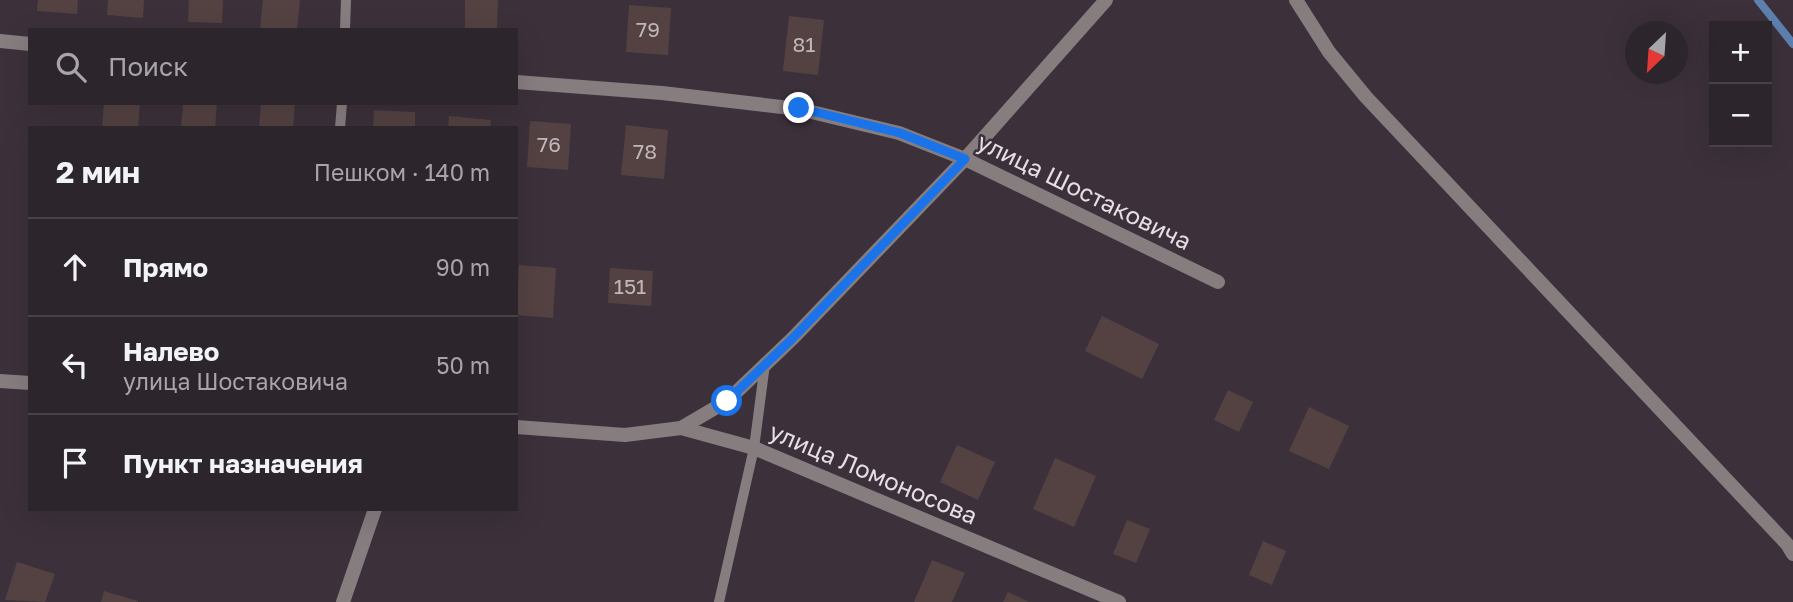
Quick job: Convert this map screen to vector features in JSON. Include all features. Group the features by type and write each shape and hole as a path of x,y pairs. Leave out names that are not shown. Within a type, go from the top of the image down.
{"street":[{"path":"681,428 727,401 765,365 965,159 1106,0"},
{"path":"1296,0 1329,52 1366,97 1787,544 1793,554"},
{"path":"0,41 28,44"},
{"name":"улица Шостаковича","path":"518,82 662,93 799,108 900,133 965,159 1218,282"},
{"path":"0,381 28,383"},
{"name":"улица Ломоносова","path":"518,428 625,435 681,428 754,448 1119,602"},
{"path":"343,602 374,511"}],"lane":[{"path":"345,28 346,0"},
{"path":"340,126 342,105"},
{"path":"719,602 754,448 765,365"}],"building":[{"path":"38,0 78,0 77,14 37,11"},
{"path":"108,0 144,0 143,18 107,15"},
{"path":"189,0 223,0 222,23 188,22"},
{"path":"263,0 300,0 297,28 260,28"},
{"path":"465,0 498,0 497,28 465,28"},
{"path":"629,5 671,8 668,55 626,52"},
{"path":"789,16 824,20 818,75 783,71"},
{"path":"104,105 140,105 138,126 102,126"},
{"path":"183,105 217,105 215,126 181,126"},
{"path":"261,105 295,105 293,126 259,126"},
{"path":"374,110 415,112 415,126 373,126"},
{"path":"449,116 491,120 490,126 448,126"},
{"path":"530,121 571,124 568,170 527,167"},
{"path":"626,125 668,130 664,179 621,175"},
{"path":"519,265 556,268 553,318 518,315"},
{"path":"610,268 653,271 651,306 608,303"},
{"path":"1102,316 1159,344 1142,379 1085,351"},
{"path":"1228,390 1253,402 1239,432 1214,420"},
{"path":"1309,407 1349,426 1329,469 1289,451"},
{"path":"957,445 995,462 978,500 940,482"},
{"path":"1055,458 1096,476 1074,527 1033,509"},
{"path":"1127,520 1150,529 1136,563 1113,554"},
{"path":"1263,541 1286,551 1272,585 1249,575"},
{"path":"932,560 965,573 952,602 914,602"},
{"path":"17,562 55,574 45,602 5,600"},
{"path":"104,591 138,601 138,602 101,602"},
{"path":"1008,592 1029,602 1003,602"}],"waterway":[{"path":"1758,0 1793,44"}],"route":[{"path":"727,401 877,253 965,159 900,133 799,108"}]}
